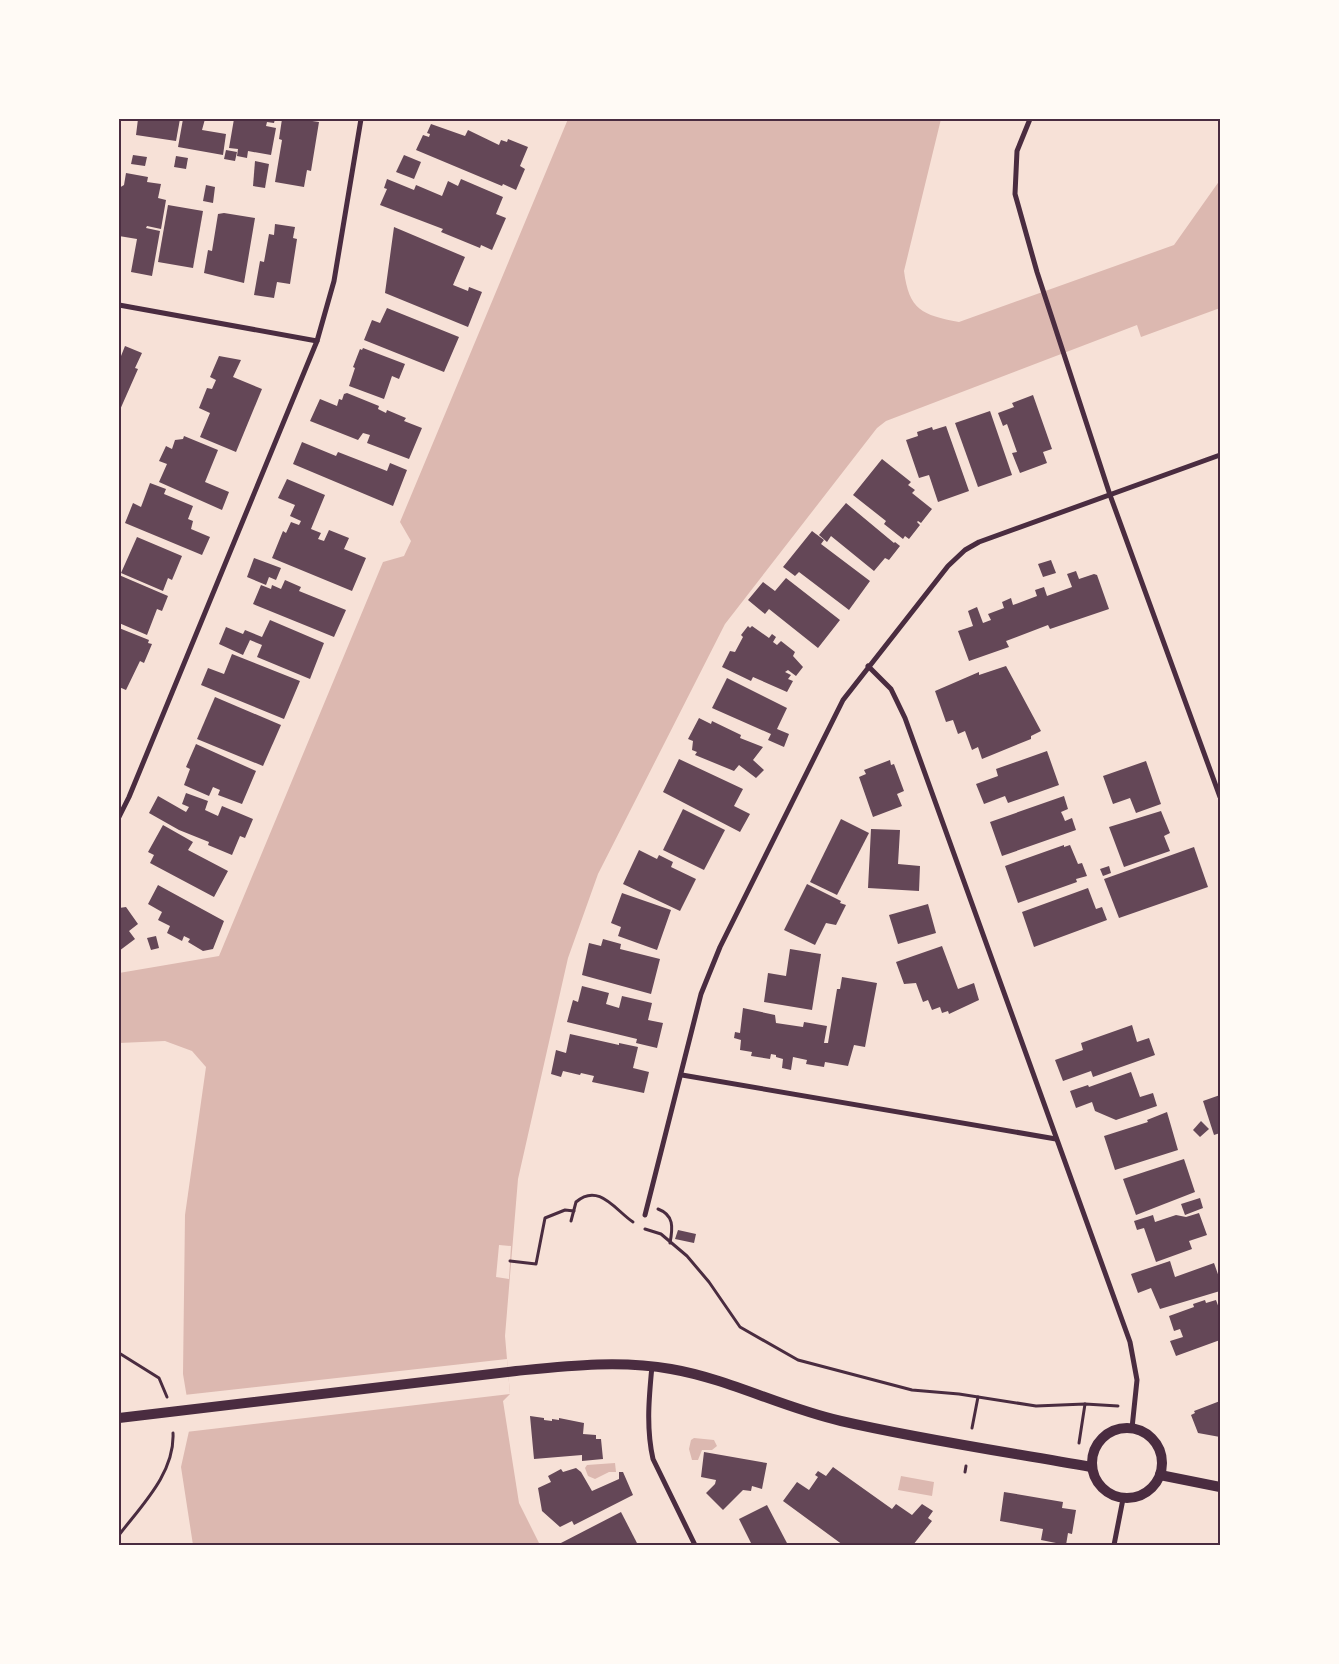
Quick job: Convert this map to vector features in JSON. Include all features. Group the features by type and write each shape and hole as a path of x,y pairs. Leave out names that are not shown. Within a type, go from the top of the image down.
{"main road":[{"path":"119,1418 516,1371 581,1365 652,1366 700,1376 839,1421 940,1442 1091,1467"},
{"path":"1121,1428 1132,1428 1144,1432 1154,1440 1162,1457 1160,1475 1155,1486 1142,1496 1123,1499 1106,1492 1097,1483 1091,1467 1094,1448 1102,1438 1121,1428"},
{"path":"1160,1475 1220,1486"}],"street":[{"path":"119,818 317,341 334,281 362,119"},
{"path":"1030,119 1017,151 1015,194 1037,272 1110,495 1220,797"},
{"path":"119,305 317,341"},
{"path":"645,1215 703,989 720,946 838,709 868,666 948,566 965,550 980,542 1220,454"},
{"path":"868,666 887,684 900,706 1135,1359 1137,1387 1132,1428"},
{"path":"682,1075 1056,1139"},
{"path":"652,1366 648,1403 650,1445 653,1459 695,1545"},
{"path":"1114,1545 1123,1499"}],"path":[{"path":"571,1221 576,1202 581,1197 589,1195 603,1197 621,1210 626,1218 634,1223"},
{"path":"648,1206 667,1213 671,1218 672,1232 670,1243"},
{"path":"510,1261 536,1264 545,1218 565,1210 574,1211"},
{"path":"642,1228 661,1234 687,1256 709,1282 740,1327 798,1360 912,1390 978,1397 1036,1406 1085,1404 1118,1406"},
{"path":"119,1353 159,1378 168,1397"},
{"path":"972,1428 978,1397"},
{"path":"1079,1442 1085,1404"},
{"path":"119,1535 155,1488 166,1470 173,1442 173,1433"},
{"path":"965,1472 966,1466"}],"shaded area":[{"path":"568,119 941,119 904,271 910,294 920,308 936,317 959,322 1174,245 1220,180 1220,308 1141,337 1137,325 886,421 877,428 725,624 598,874 568,958 518,1179 505,1336 510,1394 503,1401 519,1503 540,1545 193,1545 181,1467 191,1422 183,1374 185,1215 206,1067 192,1051 165,1041 119,1043 119,973 219,956 383,562 404,556 411,541 400,522"},
{"path":"694,1438 714,1440 717,1446 712,1450 702,1450 698,1460 692,1460 689,1449 691,1440"},
{"path":"615,1463 616,1472 609,1472 595,1479 588,1476 585,1468 587,1465"},
{"path":"901,1476 934,1482 932,1496 898,1490"}],"pier":[{"path":"499,1245 511,1246 509,1279 496,1277"},
{"path":"507,1359 510,1394 186,1432 188,1422 184,1395"}],"building":[{"path":"138,119 180,119 176,141 136,135"},
{"path":"183,119 205,119 202,130 226,134 223,155 178,147"},
{"path":"234,119 275,119 274,123 267,122 266,126 276,128 271,155 248,151 247,158 237,156 238,149 229,148"},
{"path":"282,119 319,122 311,171 307,170 304,187 275,182 282,140 279,139"},
{"path":"431,124 465,136 468,130 499,145 501,140 507,142 508,139 528,147 520,166 525,169 516,190 416,150 423,135 429,137 430,134 427,133"},
{"path":"226,150 237,152 235,161 224,159"},
{"path":"133,155 147,157 145,166 131,164"},
{"path":"404,155 421,162 414,179 396,172"},
{"path":"176,156 188,158 186,169 174,167"},
{"path":"255,161 269,164 265,188 253,186"},
{"path":"126,173 148,177 147,182 161,184 158,198 166,200 161,229 147,226 146,228 160,231 152,276 131,272 137,239 119,236 119,188 124,185"},
{"path":"387,179 414,190 416,185 442,196 448,181 458,186 461,179 503,197 496,214 506,218 492,250 481,245 480,248 441,232 443,229 380,205 387,189 384,188"},
{"path":"206,185 215,187 213,203 203,201"},
{"path":"168,205 203,211 193,268 158,262"},
{"path":"224,213 255,218 244,283 204,273 208,250 212,251 218,214"},
{"path":"275,224 295,227 293,238 297,239 290,284 277,282 274,298 254,295 260,261 264,262 269,234 274,235"},
{"path":"394,227 465,257 453,285 468,291 469,287 482,292 468,327 385,293"},
{"path":"387,308 459,337 444,372 364,340 372,320 380,323"},
{"path":"125,346 142,353 135,368 138,369 119,412 119,361"},
{"path":"363,348 405,364 399,379 392,376 384,399 349,386 355,368 353,367 360,349 362,350"},
{"path":"219,356 241,360 233,377 262,389 236,452 200,437 210,413 199,408 207,388 212,389 216,380 210,377"},
{"path":"347,393 379,406 378,409 386,413 387,410 406,418 404,421 422,428 409,459 367,443 370,435 363,433 358,440 310,421 320,399 337,406 339,399 342,400 344,394"},
{"path":"1033,395 1052,449 1043,452 1047,463 1020,473 1012,453 1017,452 1007,424 1003,426 998,413 1014,407 1012,403"},
{"path":"990,411 1012,475 978,487 955,423"},
{"path":"946,426 969,491 938,502 929,475 919,478 906,440 918,436 917,432 932,427 933,430"},
{"path":"184,436 218,450 205,482 229,492 222,510 159,482 167,464 159,461 166,446 172,449 175,440 183,439"},
{"path":"302,442 336,456 338,452 387,471 390,463 407,470 393,506 293,464"},
{"path":"882,459 911,482 908,485 915,490 912,493 932,509 921,523 917,522 920,525 909,539 905,536 903,539 884,524 886,521 853,495"},
{"path":"287,479 325,495 311,529 321,533 318,539 324,541 329,530 349,538 344,549 366,558 352,591 272,558 283,531 286,533 291,522 299,525 301,521 290,516 295,505 278,498"},
{"path":"150,483 166,489 164,494 193,506 188,519 193,521 191,529 210,537 202,555 125,523 133,503 141,507"},
{"path":"846,503 900,546 889,560 885,558 874,571 831,536 827,542 819,535"},
{"path":"812,531 824,540 821,544 870,581 849,610 799,572 795,576 783,567"},
{"path":"137,537 182,556 172,580 168,578 163,591 121,573"},
{"path":"254,558 281,568 276,580 269,577 266,585 247,577"},
{"path":"1051,560 1056,573 1043,577 1038,564"},
{"path":"1076,571 1079,579 1094,574 1097,575 1109,609 1050,629 1048,625 1006,641 1009,647 969,661 958,631 973,626 968,611 977,607 983,623 991,620 988,614 1004,608 1002,602 1011,598 1013,605 1037,596 1035,590 1044,587 1047,596 1072,587 1067,574"},
{"path":"119,575 168,596 162,611 157,609 147,635 119,623"},
{"path":"786,578 840,620 818,648 769,609 765,614 748,600 763,582 775,591"},
{"path":"285,580 301,587 299,591 346,610 334,637 253,604 261,585 271,589 272,585 281,589"},
{"path":"270,620 324,643 310,679 257,657 262,645 250,640 243,655 219,644 226,627 243,634 245,630 262,637"},
{"path":"748,626 750,628 752,626 769,638 772,634 776,637 773,642 777,645 781,641 795,652 793,656 803,667 796,676 788,670 785,672 791,675 788,679 793,681 787,692 753,677 751,681 722,667 730,651 735,652 743,637 741,635"},
{"path":"119,628 149,640 148,643 152,644 144,663 140,661 126,690 119,687"},
{"path":"232,654 300,681 284,719 201,685 208,668 224,674"},
{"path":"1006,666 1041,731 1031,736 1031,739 982,759 978,747 972,750 965,731 958,734 953,720 946,722 935,691 979,672 979,675"},
{"path":"727,678 787,708 777,729 789,734 784,747 768,740 771,734 712,708"},
{"path":"215,697 281,725 263,766 197,739"},
{"path":"699,718 711,724 712,721 741,735 740,738 763,747 753,760 764,770 756,778 739,765 734,771 695,755 697,752 692,750 693,741 688,739"},
{"path":"196,744 256,771 242,804 218,795 220,790 213,787 209,796 184,785 190,769 186,767"},
{"path":"1047,751 1059,785 1008,803 1005,796 984,804 976,784 998,776 996,769"},
{"path":"679,759 743,789 734,806 750,814 740,832 663,792"},
{"path":"890,760 891,765 894,764 904,791 897,794 902,806 873,817 859,777 866,774 864,770"},
{"path":"1146,761 1161,804 1136,813 1130,798 1113,804 1103,776"},
{"path":"186,793 208,801 205,810 218,816 222,806 253,819 245,838 240,836 232,855 208,845 209,842 179,830 149,813 158,796 186,812 189,807 182,804"},
{"path":"1064,796 1068,809 1061,812 1065,821 1072,818 1076,830 1002,856 990,822"},
{"path":"683,809 725,830 704,870 663,850"},
{"path":"1161,811 1170,833 1164,836 1170,851 1124,867 1109,827"},
{"path":"841,819 869,833 837,895 810,882"},
{"path":"163,825 193,842 188,850 228,871 214,897 150,863 154,855 148,852"},
{"path":"871,829 900,830 898,864 920,866 919,891 868,888"},
{"path":"1064,845 1064,847 1070,845 1078,864 1082,863 1087,876 1076,879 1077,882 1018,903 1005,866"},
{"path":"1194,847 1208,887 1119,918 1104,879"},
{"path":"639,850 657,859 659,855 673,862 671,867 696,879 680,911 623,884"},
{"path":"1109,866 1111,873 1103,876 1100,869"},
{"path":"807,884 846,905 836,925 826,923 815,945 784,930"},
{"path":"158,885 224,921 213,949 203,951 188,942 190,939 184,936 182,941 167,933 170,926 158,920 162,912 148,904"},
{"path":"1088,888 1096,909 1102,907 1107,920 1034,947 1022,912"},
{"path":"622,893 671,910 657,950 618,936 621,927 611,923"},
{"path":"928,904 936,933 898,944 889,915"},
{"path":"126,907 138,924 129,931 135,939 119,951 119,908"},
{"path":"156,936 159,948 151,950 147,938"},
{"path":"603,939 621,944 620,949 660,959 651,994 582,975 589,943 601,946"},
{"path":"942,946 958,989 974,983 979,1000 949,1014 948,1011 942,1013 940,1007 932,1010 928,1000 923,1002 916,983 904,984 896,962"},
{"path":"790,949 821,954 812,1010 764,1002 768,973 786,976"},
{"path":"842,977 877,983 865,1047 854,1045 848,1066 825,1062 824,1067 806,1064 807,1060 793,1057 791,1070 782,1068 783,1059 776,1057 776,1055 771,1054 770,1059 751,1056 752,1052 740,1050 741,1040 734,1038 735,1032 740,1033 743,1008 775,1015 776,1023 803,1027 804,1022 827,1026 824,1043 828,1043 837,989 840,989"},
{"path":"582,986 609,993 606,1004 619,1008 622,996 652,1003 648,1020 663,1023 657,1048 636,1043 637,1039 567,1022 573,1000 578,1002"},
{"path":"1132,1025 1137,1042 1149,1038 1155,1055 1093,1077 1091,1071 1063,1081 1055,1060 1083,1050 1081,1043"},
{"path":"570,1034 619,1045 619,1043 638,1047 633,1068 649,1072 644,1093 592,1082 594,1076 581,1073 580,1075 563,1071 561,1077 551,1074 556,1050 566,1053"},
{"path":"1131,1072 1140,1097 1153,1093 1157,1106 1116,1120 1095,1111 1092,1102 1076,1108 1070,1091 1088,1085 1089,1087"},
{"path":"1220,1095 1220,1133 1214,1135 1203,1101"},
{"path":"1167,1112 1178,1150 1115,1170 1104,1136 1148,1122 1147,1120"},
{"path":"1201,1121 1209,1129 1200,1137 1193,1130"},
{"path":"1184,1159 1195,1192 1136,1215 1123,1179"},
{"path":"1200,1198 1203,1208 1185,1215 1181,1204"},
{"path":"1199,1213 1207,1235 1189,1241 1192,1249 1156,1262 1144,1228 1137,1230 1134,1221 1153,1215 1155,1222 1176,1215 1186,1217"},
{"path":"678,1230 696,1234 694,1243 675,1239"},
{"path":"1170,1261 1175,1277 1214,1263 1220,1280 1220,1291 1160,1309 1151,1288 1138,1293 1131,1274"},
{"path":"1205,1300 1206,1303 1216,1300 1220,1311 1220,1340 1176,1356 1170,1341 1183,1337 1180,1329 1174,1331 1169,1316 1194,1307 1193,1304"},
{"path":"1220,1401 1220,1437 1198,1433 1191,1415 1195,1413 1194,1411"},
{"path":"530,1416 544,1418 544,1420 552,1421 552,1419 559,1420 559,1418 584,1423 583,1434 596,1435 596,1439 601,1439 603,1459 582,1461 582,1455 534,1459"},
{"path":"704,1452 767,1463 762,1489 752,1486 751,1491 743,1490 723,1510 706,1493 715,1484 716,1480 701,1477"},
{"path":"833,1467 892,1509 896,1504 912,1515 922,1504 933,1511 928,1518 932,1521 913,1545 843,1545 783,1501 797,1482 809,1490 818,1477 815,1475 818,1471 826,1476"},
{"path":"576,1468 581,1472 592,1491 619,1479 619,1472 623,1472 633,1495 574,1525 572,1521 560,1527 542,1511 538,1488 551,1482 548,1476 561,1469 563,1472"},
{"path":"1004,1492 1063,1502 1062,1508 1076,1510 1072,1534 1068,1533 1066,1545 1041,1540 1043,1529 1000,1521"},
{"path":"767,1505 788,1545 752,1545 739,1519"},
{"path":"621,1512 638,1545 559,1545 559,1544"}]}
